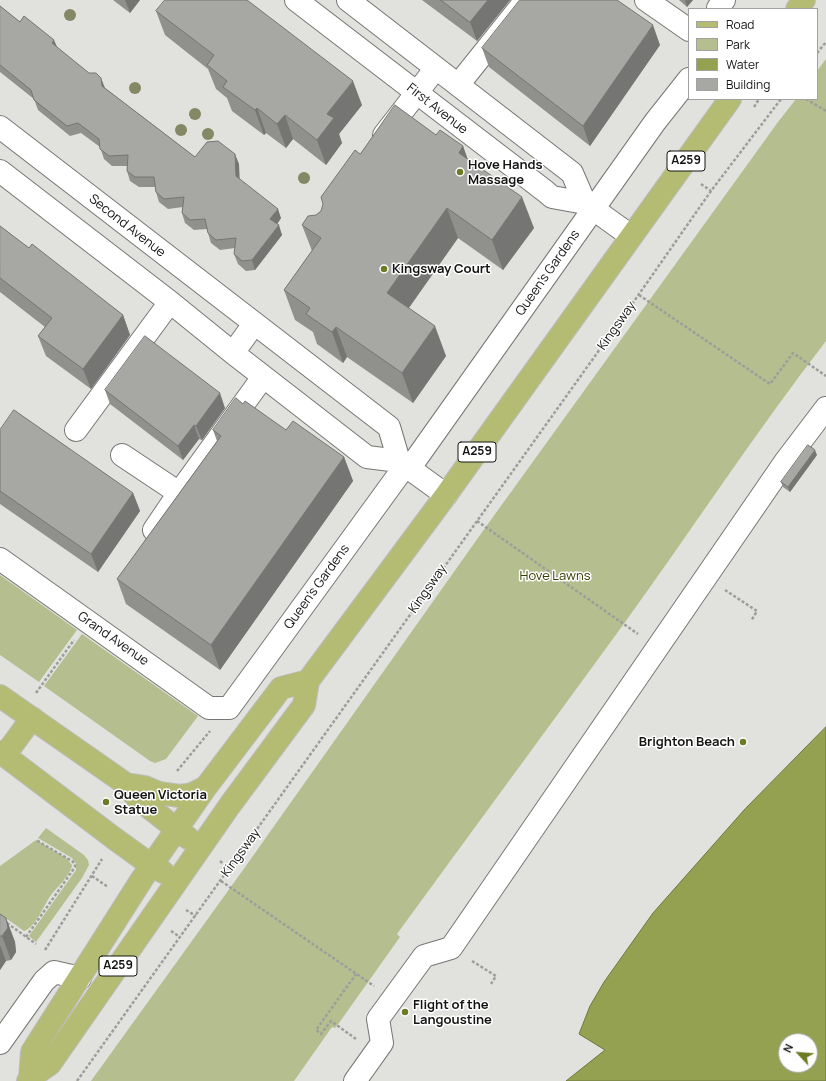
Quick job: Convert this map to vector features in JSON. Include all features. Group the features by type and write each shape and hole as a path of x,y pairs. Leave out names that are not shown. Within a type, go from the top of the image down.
{"main road":[{"path":"798,8 804,0"},
{"name":"A259","path":"29,1079 50,1064 230,805 304,705 308,681 446,495 729,100"},
{"name":"A259","path":"29,1079 32,1052 151,865 206,787 281,688 308,681"},
{"path":"0,696 126,784 137,798 177,828 200,848"},
{"path":"32,718 3,753 115,839 151,865 178,880"},
{"path":"126,784 145,787 160,793 180,796 192,794 206,787"}],"street":[{"name":"First Avenue","path":"296,0 552,197 589,206 631,236"},
{"name":"First Avenue","path":"348,0 572,173 589,206"},
{"path":"458,85 526,0"},
{"path":"646,0 688,29"},
{"path":"718,8 724,0"},
{"path":"374,148 436,68"},
{"name":"Queen's Gardens","path":"229,708 589,206 688,80"},
{"name":"Second Avenue","path":"0,127 389,427 404,465"},
{"path":"0,171 170,302 263,377 367,456 404,465 446,495"},
{"path":"76,430 170,302"},
{"path":"233,353 254,324"},
{"path":"154,531 179,493 263,377"},
{"path":"355,1081 382,1043 378,1019 424,956 451,948 785,462 826,408"},
{"path":"122,455 179,493"},
{"name":"Grand Avenue","path":"0,559 209,708 229,708"},
{"path":"0,1043 44,982 54,972 80,978"}],"path":[{"path":"818,52 826,42"},
{"name":"Kingsway","path":"77,1081 639,295 711,191 780,100"},
{"path":"808,100 826,111"},
{"path":"701,184 711,191"},
{"path":"639,295 770,384 793,353 826,376"},
{"path":"477,521 623,624"},
{"path":"706,577 757,611 751,621"},
{"path":"34,695 76,638"},
{"path":"160,793 229,708"},
{"path":"26,937 75,867 72,860 36,840"},
{"path":"44,982 38,961 102,858"},
{"path":"221,881 368,982"},
{"path":"185,909 196,916"},
{"path":"6,923 36,944"},
{"path":"356,974 316,1030 321,1034 331,1021 374,1054"},
{"path":"491,984 496,976 493,974"}],"green space":[{"name":"Hove Lawns","path":"826,59 826,341 774,411 623,625 397,934 400,937 339,1023 335,1028 332,1027 294,1081 91,1081 243,870 480,535 778,122 795,100 818,100 818,70"},
{"path":"0,575 77,630 39,682 0,655"},
{"path":"82,634 198,716 166,759 155,763 150,761 44,686"},
{"path":"46,828 84,855 88,860 89,865 82,878 36,942 29,936 76,870 76,864 72,858 38,838"},
{"path":"36,840 66,858 72,865 69,873 49,898 35,922 24,931 0,914 0,866"}],"water":[{"path":"826,727 826,1081 566,1081 605,1050 579,1034 590,1006 604,982 653,913 745,809"}],"building":[{"path":"165,0 247,0 353,81 327,114 334,118 317,140 285,115 277,124 257,108 255,110 223,87 227,81 207,65 214,55 156,11"},
{"path":"441,0 488,0 470,22"},
{"path":"520,0 617,0 653,25 583,126 482,48"},
{"path":"0,6 20,22 24,16 54,40 52,43 89,73 96,73 101,78 102,86 195,157 207,142 218,141 235,154 236,176 278,209 270,219 279,225 252,260 242,261 234,254 236,238 216,240 208,233 205,219 190,220 182,213 184,197 164,199 156,192 154,177 135,177 127,171 128,155 109,156 100,149 99,139 78,123 67,126 34,100 31,90 0,65"},
{"name":"Kingsway Court","path":"395,105 436,135 440,130 463,146 459,153 522,197 492,240 447,208 387,293 435,326 402,373 336,327 332,332 306,314 310,308 284,290 321,238 302,225 308,216 316,215 321,211 323,204 321,197 355,150 360,154"},
{"path":"0,226 29,248 32,244 123,315 83,369 38,336 52,318 0,278"},
{"path":"145,336 220,393 196,426 194,425 178,446 105,390"},
{"path":"236,398 243,404 245,401 286,430 293,421 344,457 211,645 117,579 221,436 213,430"},
{"path":"14,410 133,493 91,554 0,491 0,430"},
{"path":"808,445 815,450 788,487 781,482"},
{"path":"0,914 6,918 8,928 2,936 0,936"}],"place":[{"name":"Hove Hands Massage","path":"460,172"},
{"name":"Kingsway Court","path":"384,269"},
{"name":"Brighton Beach","path":"743,742"},
{"name":"Queen Victoria Statue","path":"106,802"},
{"name":"Flight of the Langoustine","path":"405,1012"}]}
